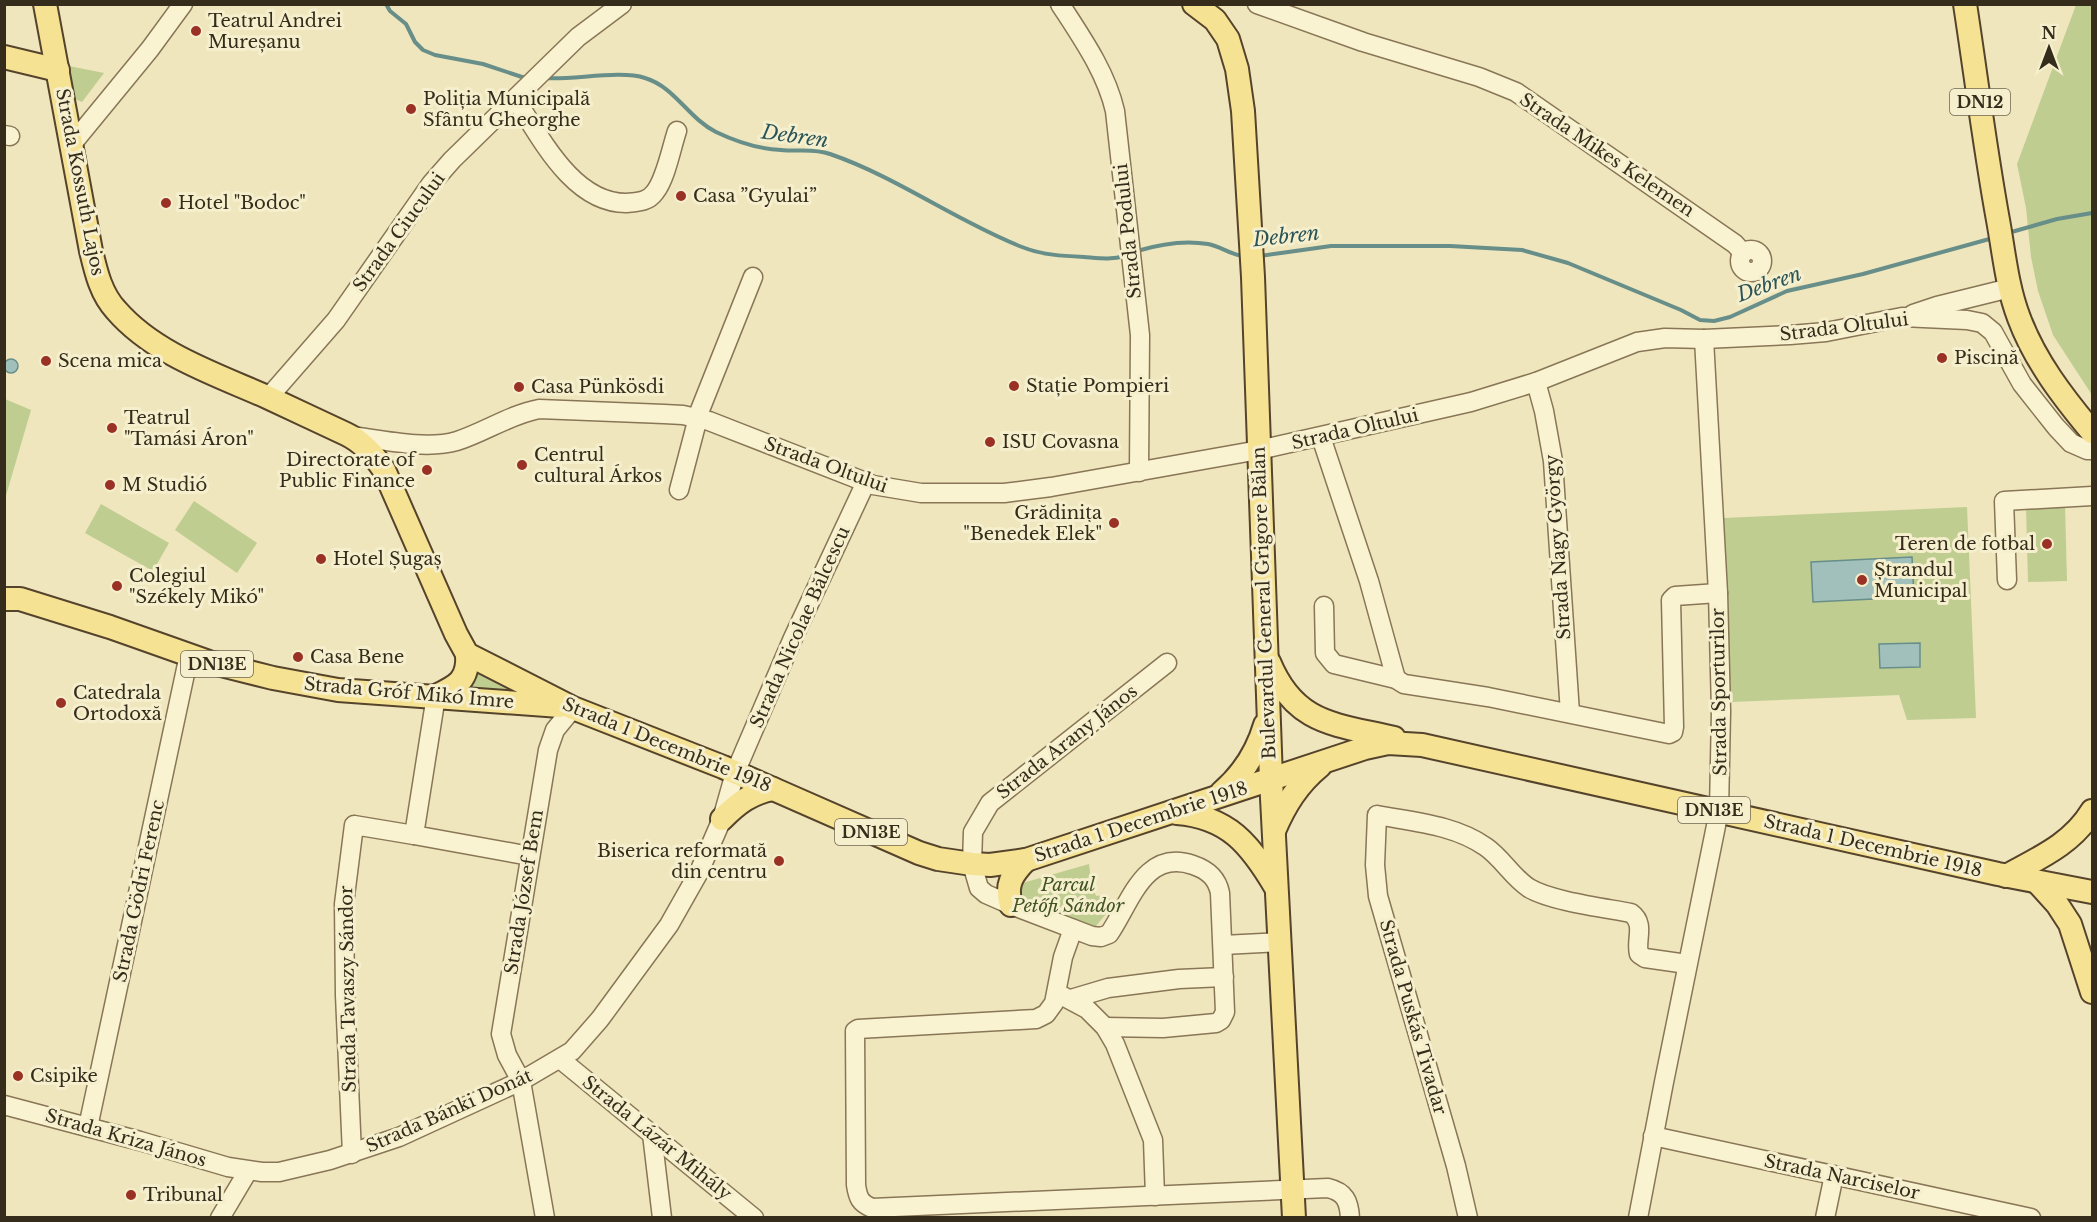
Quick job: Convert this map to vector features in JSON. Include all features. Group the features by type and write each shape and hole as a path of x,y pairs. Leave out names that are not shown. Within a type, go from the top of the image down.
{"main road":[{"name":"Strada Kossuth Lajos","path":"45,4 91,252 105,294 116,311 139,331 181,359 268,398"},
{"name":"DN12","path":"1965,4 1994,201 2008,279 2019,317 2029,342 2045,369 2067,402 2092,432"},
{"name":"Bulevardul General Grigore Bălan","path":"1206,7 1228,39 1237,69 1243,111 1253,277 1273,833 1294,1218"},
{"path":"4,57 58,70"},
{"path":"268,398 351,436 370,451 384,470 456,634 467,654 468,665 462,680 456,686 436,696"},
{"name":"Strada Gróf Mikó Imre","path":"4,599 20,599 237,670 308,685 339,690 573,708"},
{"path":"1265,652 1282,687 1293,702 1310,715 1341,726 1422,745"},
{"name":"Strada 1 Decembrie 1918","path":"467,654 573,708 735,773 919,853 946,861 998,864 1026,860 1329,760 1388,743 1422,745 2006,876 2092,892"},
{"path":"1210,800 1245,769 1255,752 1268,715"},
{"path":"1273,833 1282,812 1297,788 1329,760"},
{"path":"722,819 746,797 773,789"},
{"path":"2006,876 2059,846 2082,826 2092,811"},
{"path":"1172,813 1202,817 1231,830 1250,849 1277,890"},
{"path":"1011,905 1008,895 1010,879 1026,860"},
{"path":"2037,882 2070,924 2092,992"}],"street":[{"path":"72,144 150,50 183,4"},
{"name":"Strada Ciucului","path":"268,398 336,320 431,184 452,160 587,30 621,4"},
{"name":"Strada Podului","path":"1060,4 1093,57 1113,102 1140,354 1139,472"},
{"name":"Strada Mikes Kelemen","path":"1257,4 1363,42 1479,77 1516,93 1735,243 1743,253"},
{"path":"516,100 561,169 581,186 620,203 649,199 657,191 677,131"},
{"path":"66,117 102,109"},
{"path":"679,490 697,418 753,277"},
{"path":"1902,317 2008,279"},
{"name":"Strada Oltului","path":"351,436 421,444 446,443 519,414 539,410 664,414 697,418 886,488 921,493 994,494 1051,487 1259,450 1491,397 1536,382 1637,342 1665,338 1704,339 1826,332 1902,317 1967,320 1982,323 1993,332 2022,384 2056,427 2071,442 2092,450"},
{"name":"Strada Sporturilor","path":"1638,1218 1719,811 1721,711 1718,593 1704,339"},
{"name":"Strada Nagy György","path":"1536,382 1553,461 1570,713"},
{"path":"1321,437 1369,581 1395,675 1404,684 1488,697 1669,734 1673,732 1671,600 1675,596 1718,593"},
{"name":"Strada Nicolae Bălcescu","path":"722,819 735,773 793,638 866,482"},
{"path":"2007,580 2004,501 2092,496"},
{"path":"1324,606 1325,653 1334,664 1395,675"},
{"name":"Strada Gödri Ferenc","path":"88,1127 189,655"},
{"name":"Strada Arany János","path":"972,864 973,832 990,803 1167,663"},
{"path":"436,696 414,835 530,856"},
{"name":"Strada József Bem","path":"545,1218 521,1081 507,1055 501,1034 551,739 555,730 573,708"},
{"name":"Strada Puskás Tivadar","path":"1468,1218 1456,1166 1378,896 1375,865 1377,815 1448,829 1468,836 1493,853 1528,888 1543,894 1631,913 1637,918 1640,926 1637,947 1640,954 1646,958 1687,964"},
{"path":"560,1059 582,1042 669,925 699,872 722,819"},
{"name":"Strada Tavaszy Sándor","path":"352,1154 345,995 344,904 354,825 414,835"},
{"path":"972,864 979,888 986,894 1073,929 1101,937 1109,934 1139,882 1162,866 1182,862 1209,872 1218,883 1225,1012 1221,1020 1216,1023 1163,1028 1104,1027"},
{"path":"1064,996 1063,957 1073,929"},
{"path":"1223,945 1280,942"},
{"path":"1224,976 1179,979 1064,996 1050,1010 1036,1019 858,1029 855,1035 855,1148 858,1197 862,1204 872,1209 1328,1188 1344,1195 1350,1206 1350,1218"},
{"path":"1064,996 1087,1009 1104,1027 1114,1044 1153,1140 1155,1196"},
{"name":"Strada Bánki Donát","path":"248,1171 279,1172 352,1154 399,1137 521,1081 560,1059"},
{"name":"Strada Lázár Mihály","path":"560,1059 754,1218"},
{"name":"Strada Kriza János","path":"4,1105 248,1171"},
{"path":"652,1134 662,1218"},
{"name":"Strada Narciselor","path":"1653,1136 2031,1218"},
{"path":"220,1218 248,1171"},
{"path":"1825,1218 1834,1175"}],"green space":[{"path":"2076,5 2092,5 2092,395 2053,335 2038,291 2017,164"},
{"path":"69,66 104,73 82,102 75,99"},
{"path":"5,399 31,410 5,499"},
{"path":"194,501 257,543 237,573 175,530"},
{"path":"101,504 169,543 153,571 85,533"},
{"name":"Teren de fotbal","path":"2065,505 2067,581 2028,582 2026,506"},
{"path":"1967,507 1976,718 1907,720 1899,695 1731,702 1724,518"},
{"path":"473,669 547,699 461,689"},
{"name":"Parcul Petőfi Sándor","path":"1089,864 1096,896 1105,895 1115,903 1091,932 1015,897 1019,884"}],"water":[{"path":"8,359 14,359 18,366 14,373 8,373 4,369 4,363"},
{"name":"Ștrandul Municipal","path":"1912,557 1914,597 1813,602 1811,562"},
{"path":"1920,643 1920,667 1880,668 1879,644"}],"waterway":[{"name":"Debren","path":"386,4 390,11 406,24 415,42 423,50 435,55 483,64 522,77 529,77"},
{"name":"Debren","path":"546,78 610,75 645,78 665,88 697,119 724,136 764,148 818,151 830,154 879,175 974,225 1022,247 1060,256 1104,258 1125,256"},
{"name":"Debren","path":"2008,233 2057,219 2092,213"},
{"name":"Debren","path":"1260,256 1331,246 1450,246 1522,250 1568,263 1700,320 1714,321 1730,317 1787,291 1863,274 1993,238"},
{"name":"Debren","path":"1137,251 1190,242 1212,245 1243,256"}],"place":[{"name":"Teatrul Andrei Mureșanu","path":"196,31"},
{"name":"Poliția Municipală Sfântu Gheorghe","path":"411,109"},
{"name":"Casa ”Gyulai”","path":"681,196"},
{"name":"Hotel \"Bodoc\"","path":"166,203"},
{"name":"Piscină","path":"1942,358"},
{"name":"Scena mica","path":"46,361"},
{"name":"Stație Pompieri","path":"1014,386"},
{"name":"Casa Pünkösdi","path":"519,387"},
{"name":"Teatrul \"Tamási Áron\"","path":"112,428"},
{"name":"ISU Covasna","path":"990,442"},
{"name":"Centrul cultural Árkos","path":"522,465"},
{"name":"Directorate of Public Finance","path":"427,470"},
{"name":"M Studió","path":"110,485"},
{"name":"Grădinița \"Benedek Elek\"","path":"1114,523"},
{"name":"Teren de fotbal","path":"2047,544"},
{"name":"Hotel Șugaș","path":"321,559"},
{"name":"Ștrandul Municipal","path":"1862,580"},
{"name":"Colegiul \"Székely Mikó\"","path":"117,586"},
{"name":"Casa Bene","path":"298,657"},
{"name":"Catedrala Ortodoxă","path":"61,703"},
{"name":"Biserica reformată din centru","path":"779,861"},
{"name":"Csipike","path":"18,1076"},
{"name":"Tribunal","path":"131,1195"}]}
